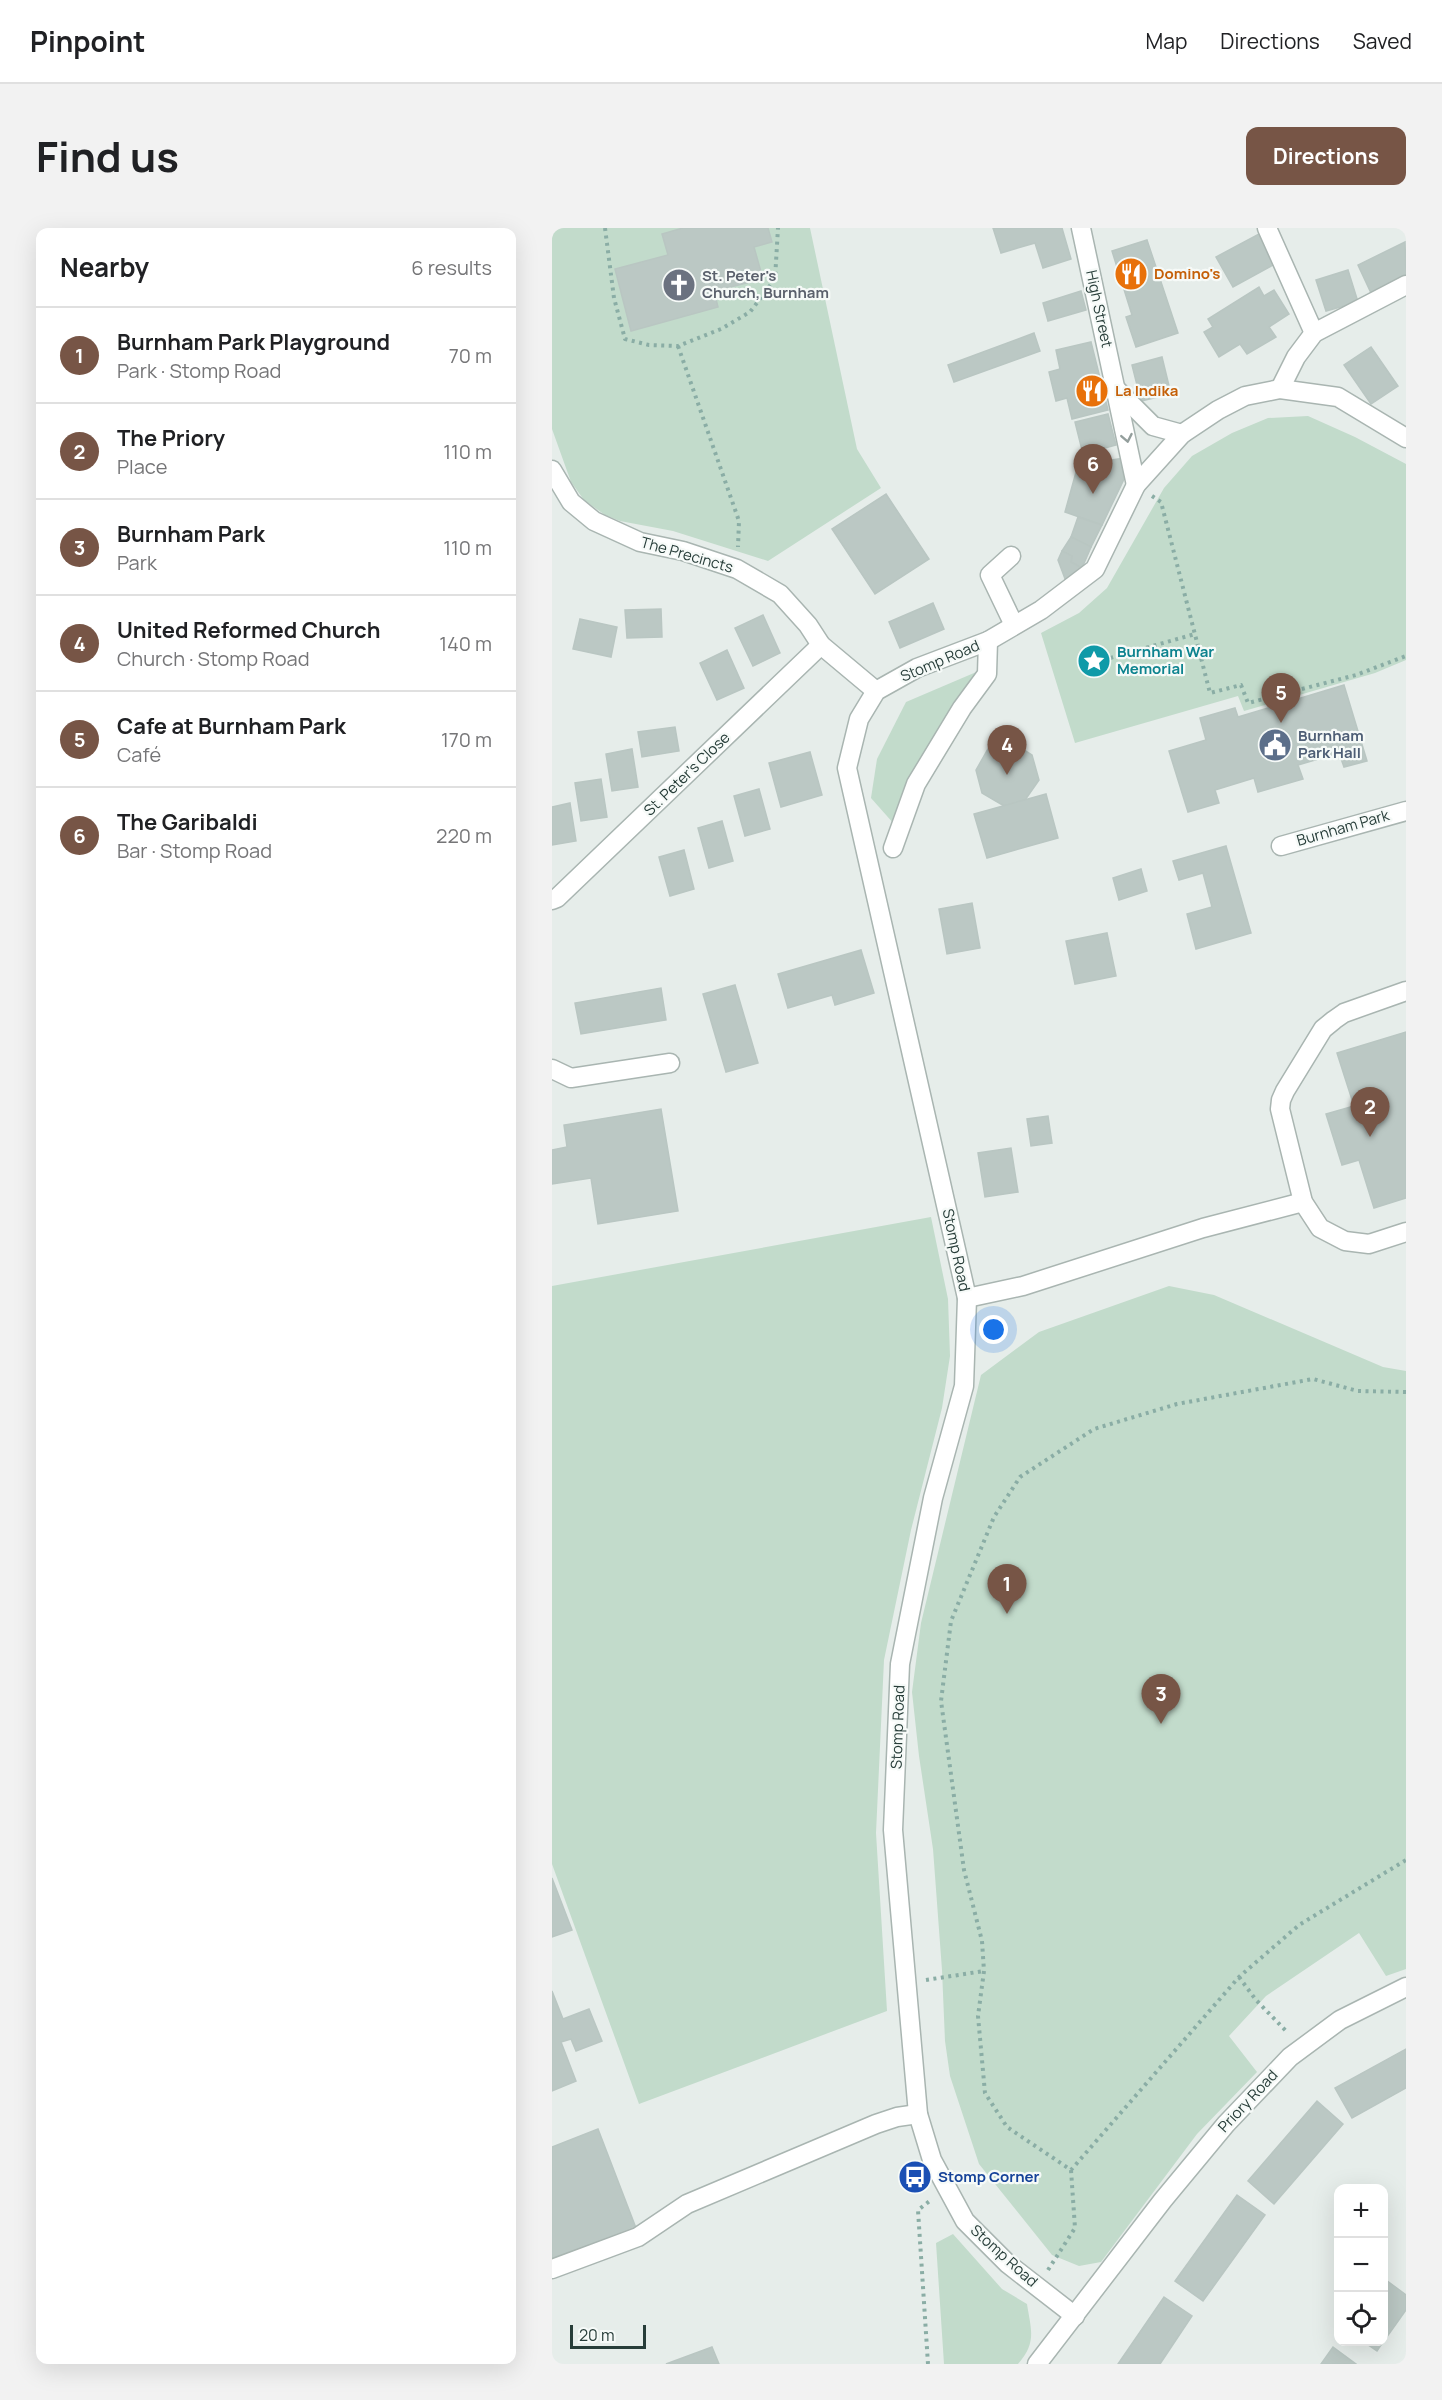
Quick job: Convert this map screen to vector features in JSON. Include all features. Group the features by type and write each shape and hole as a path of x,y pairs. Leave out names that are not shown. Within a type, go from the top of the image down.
{"street":[{"name":"High Street","path":"1081,228 1136,485"},
{"path":"1267,228 1314,333"},
{"path":"1280,389 1296,357 1314,333 1406,285"},
{"name":"Stomp Road","path":"1075,2316 1008,2264 965,2221 932,2160 918,2114 893,1830 900,1664 933,1498 964,1386 967,1298 847,768 859,719 876,691 917,668 988,641 1041,610 1095,568 1136,485 1182,434 1218,410 1245,396 1280,389 1338,397 1406,438"},
{"path":"1117,390 1153,426 1182,434"},
{"name":"The Precincts","path":"552,470 571,502 594,521 640,542 683,551 737,569 780,594 808,625 821,645 876,691"},
{"path":"1011,556 990,575 1014,625"},
{"path":"893,848 916,784 962,708 987,674 988,641"},
{"name":"St. Peter's Close","path":"552,900 557,898 821,645"},
{"name":"Burnham Park","path":"1281,846 1406,811"},
{"path":"1406,991 1344,1013 1323,1029 1285,1091 1280,1109 1303,1202 1320,1228 1346,1241 1370,1244 1406,1232"},
{"path":"552,1069 571,1078 670,1063"},
{"path":"967,1298 1023,1286 1203,1228 1303,1202"},
{"name":"Priory Road","path":"1075,2316 1122,2253 1226,2124 1290,2057 1340,2020 1406,1987"},
{"path":"552,2270 638,2237 687,2204 876,2124 897,2117 918,2114"},
{"path":"1037,2364 1075,2316"}],"path":[{"path":"605,228 614,298 625,339 650,345 678,346 722,329 750,312 775,279 778,228"},
{"path":"678,346 739,521 737,569"},
{"path":"1136,485 1161,502 1210,693 1241,685 1248,703 1356,675 1406,656"},
{"path":"1102,660 1195,634"},
{"path":"1071,2170 1007,2127 985,2093 978,2016 984,1971 982,1941 964,1870 941,1701 951,1621 994,1517 1020,1477 1094,1429 1177,1404 1313,1379 1358,1391 1406,1392"},
{"path":"1038,2287 1075,2228 1071,2170 1239,1977 1299,1925 1406,1860"},
{"path":"906,1984 984,1971"},
{"path":"1239,1977 1256,2000 1302,2048"},
{"path":"928,2364 918,2211 946,2188"}],"green space":[{"path":"552,228 810,228 857,449 881,488 768,561 673,531 620,521 605,515 584,500 571,482 552,429"},
{"path":"1308,416 1355,437 1406,464 1406,660 1375,673 1244,711 1238,696 1075,743 1041,633 1079,613 1107,588 1164,488 1192,456 1232,433 1268,418"},
{"path":"981,670 902,833 871,798 877,759 906,702"},
{"path":"931,1217 948,1299 950,1356 942,1408 911,1530 884,1660 876,1833 887,2011 639,2104 552,1864 552,1286"},
{"path":"1169,1286 1214,1295 1383,1367 1406,1371 1406,1969 1386,1976 1359,1933 1266,1996 1229,2036 1257,2072 1197,2134 1101,2262 1079,2266 1052,2255 979,2164 950,2076 945,2041 933,1849 912,1692 921,1623 981,1375 1039,1332"},
{"path":"953,2234 1002,2289 1027,2304 1031,2336 1028,2349 1018,2364 944,2364 936,2243"}],"building":[{"name":"St. Peter's Church, Burnham","path":"683,228 768,228 772,242 754,247 763,279 714,291 718,307 631,331 615,269 668,255 662,234"},
{"path":"993,228 1062,228 1071,259 1043,268 1035,243 1001,253"},
{"path":"1259,234 1275,264 1233,287 1216,257"},
{"path":"1147,240 1178,333 1136,347 1126,317 1132,315 1112,251"},
{"path":"1405,242 1406,275 1371,293 1358,265"},
{"path":"1348,270 1358,302 1326,311 1316,280"},
{"path":"1259,287 1264,296 1274,290 1289,314 1269,327 1276,337 1247,354 1240,344 1219,357 1204,332 1213,327 1208,319"},
{"path":"1081,291 1086,310 1048,321 1043,303"},
{"path":"1034,333 1040,351 954,382 948,365"},
{"path":"1091,342 1108,410 1072,419 1067,398 1056,401 1049,372 1060,369 1056,350"},
{"path":"1371,347 1398,386 1371,404 1344,365"},
{"path":"1162,357 1171,394 1141,401 1132,365"},
{"path":"1108,414 1116,445 1083,454 1075,422"},
{"path":"1124,458 1125,477 1102,525 1065,512 1078,465"},
{"path":"886,494 929,559 875,594 832,529"},
{"path":"1078,517 1102,525 1091,547 1071,537"},
{"path":"1071,537 1091,547 1082,568 1071,562 1072,556 1062,551"},
{"path":"1062,551 1072,556 1071,562 1082,568 1067,584 1058,560"},
{"path":"933,603 944,629 900,648 889,622"},
{"path":"661,609 662,637 627,638 625,610"},
{"path":"763,615 780,653 753,666 735,628"},
{"path":"580,619 617,627 611,657 573,649"},
{"path":"727,650 744,688 717,700 700,663"},
{"name":"Burnham Park Hall","path":"1344,685 1367,761 1344,767 1339,753 1298,765 1303,779 1258,792 1254,778 1215,790 1219,803 1188,812 1169,751 1206,740 1200,718 1235,708 1238,717"},
{"path":"675,727 679,751 642,757 638,732"},
{"path":"1013,743 1032,755 1039,780 1025,800 1004,806 982,793 976,770 988,749"},
{"path":"632,749 638,787 612,791 606,754"},
{"path":"810,752 822,795 781,807 769,763"},
{"path":"601,779 607,817 581,821 575,783"},
{"path":"759,789 770,829 745,836 734,796"},
{"path":"1046,794 1058,838 987,858 974,814"},
{"path":"570,803 576,841 552,845 552,807"},
{"path":"722,821 733,861 709,868 698,828"},
{"path":"1226,846 1251,933 1196,949 1187,914 1212,907 1203,873 1179,880 1173,861"},
{"path":"684,850 694,889 670,896 659,857"},
{"path":"1141,869 1147,891 1119,900 1113,878"},
{"path":"972,903 980,948 947,954 939,909"},
{"path":"1107,933 1116,976 1075,984 1066,941"},
{"path":"861,950 874,993 835,1005 832,995 788,1008 778,974"},
{"path":"735,985 758,1063 726,1072 703,994"},
{"path":"661,988 666,1020 581,1034 575,1003"},
{"path":"1406,1032 1406,1198 1374,1208 1359,1160 1342,1165 1326,1114 1354,1106 1337,1053"},
{"path":"661,1109 678,1211 598,1224 591,1178 552,1184 552,1150 567,1147 564,1125"},
{"path":"1048,1116 1052,1143 1031,1146 1027,1119"},
{"path":"1011,1148 1018,1192 985,1197 978,1153"},
{"path":"552,1878 572,1930 552,1937"},
{"path":"552,1991 563,2019 589,2009 602,2041 576,2051 571,2039 561,2042 576,2081 552,2091"},
{"path":"1406,2049 1406,2088 1352,2118 1335,2088"},
{"path":"1317,2101 1343,2124 1274,2204 1248,2181"},
{"path":"598,2129 636,2228 552,2260 552,2147"},
{"path":"1237,2195 1265,2215 1203,2301 1175,2281"},
{"path":"1388,2282 1406,2295 1406,2310 1388,2335"},
{"path":"1164,2297 1192,2316 1160,2364 1118,2364"},
{"path":"1370,2346 1380,2346 1377,2351"},
{"path":"712,2347 719,2364 666,2364"},
{"path":"1333,2347 1356,2364 1321,2364"}],"place":[{"name":"Domino's","path":"1131,274"},
{"name":"St. Peter's Church, Burnham","path":"679,285"},
{"name":"La Indika","path":"1092,391"},
{"name":"The Garibaldi","path":"1093,494"},
{"name":"Burnham War Memorial","path":"1094,661"},
{"name":"Cafe at Burnham Park","path":"1281,723"},
{"name":"Burnham Park Hall","path":"1275,745"},
{"name":"United Reformed Church","path":"1007,775"},
{"name":"The Priory","path":"1370,1137"},
{"name":"Burnham Park Playground","path":"1007,1614"},
{"name":"Burnham Park","path":"1161,1724"},
{"name":"Stomp Corner","path":"915,2177"}]}
